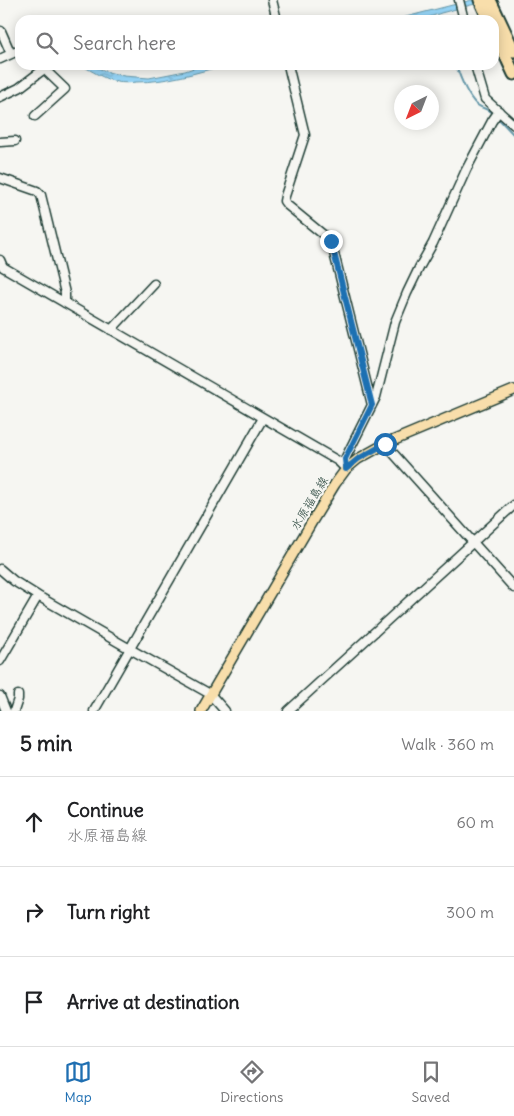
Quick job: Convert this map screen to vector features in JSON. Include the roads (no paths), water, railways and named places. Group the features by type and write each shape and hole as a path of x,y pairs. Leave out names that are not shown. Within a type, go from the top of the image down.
{"highway":[{"path":"480,0 487,15"},
{"path":"490,0 495,15"},
{"path":"499,25 509,52 514,74"},
{"path":"499,38 509,52"}],"main road":[{"name":"水原福島線","path":"200,711 313,520 346,469 358,459 385,444 514,390"}],"street":[{"path":"272,0 276,15"},
{"path":"459,0 463,15"},
{"path":"1,32 11,54"},
{"path":"0,59 15,52"},
{"path":"0,97 19,88 39,70"},
{"path":"35,116 65,90 45,70"},
{"path":"289,70 305,135 284,196 284,201 331,241 372,405"},
{"path":"476,70 485,99 514,125"},
{"path":"346,469 345,459 376,397 395,322 407,293 433,243 466,170 499,111"},
{"path":"0,142 15,141"},
{"path":"0,178 37,191 41,195 65,293 65,303"},
{"path":"0,260 3,267 338,461 346,469"},
{"path":"111,330 154,284"},
{"path":"94,711 263,418"},
{"path":"385,444 514,588"},
{"path":"288,711 514,505"},
{"path":"0,570 38,596 210,694 226,711"},
{"path":"0,662 38,596"},
{"path":"14,711 18,695"},
{"path":"0,696 6,711"}],"water":[{"path":"472,0 498,0 435,15 414,15"},
{"path":"90,70 103,70 124,76 149,78 188,70 207,70 148,82 117,82"}],"waterway":[{"path":"458,70 464,86 476,104 493,113"},
{"path":"497,117 514,135"}]}
